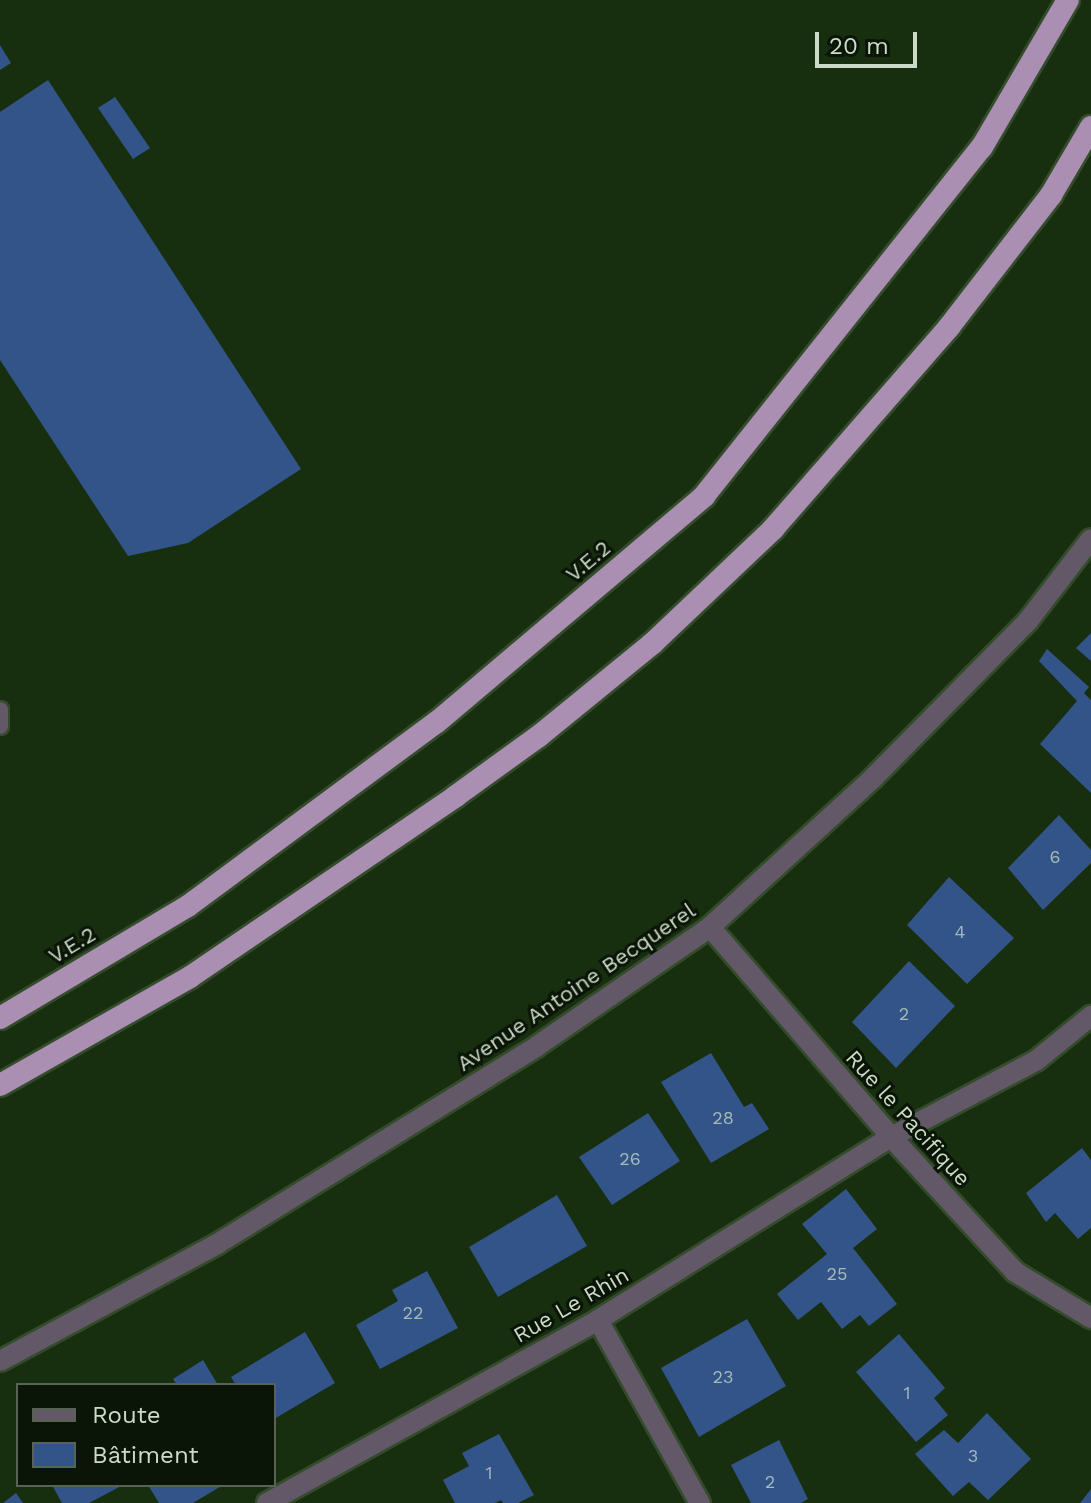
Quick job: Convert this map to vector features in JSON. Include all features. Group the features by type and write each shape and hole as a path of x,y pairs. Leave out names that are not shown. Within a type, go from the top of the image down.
{"highway":[{"name":"V.E.2","path":"0,1018 188,906 399,750 704,496 982,147 1068,0"},
{"path":"0,1085 190,977 279,917 539,736 653,643 773,529 949,327 1051,195 1091,127"}],"street":[{"name":"Avenue Antoine Becquerel","path":"0,1361 217,1244 537,1046 710,927 874,777 1017,632 1091,539"},
{"name":"Rue le Pacifique","path":"710,927 891,1137 1015,1272 1091,1318"},
{"name":"Rue Le Rhin","path":"267,1503 598,1320 891,1137 1037,1060 1091,1016"},
{"path":"598,1320 700,1503"}],"lane":[{"path":"0,710 0,726"}],"building":[{"path":"0,45 11,63 0,70"},
{"path":"48,80 301,469 188,543 128,556 0,360 0,112"},
{"path":"115,97 150,148 133,159 98,108"},
{"path":"1091,633 1091,661 1076,648"},
{"path":"1047,649 1089,687 1084,693 1091,700 1091,793 1040,744 1077,701 1039,661"},
{"path":"1059,815 1091,850 1091,863 1043,910 1008,868"},
{"path":"949,877 1014,938 967,984 907,925"},
{"path":"909,961 955,1006 896,1068 852,1022"},
{"path":"711,1053 744,1107 752,1103 769,1129 711,1163 661,1082"},
{"path":"648,1113 680,1161 612,1205 579,1157"},
{"path":"1082,1148 1091,1160 1091,1228 1078,1239 1055,1213 1046,1222 1026,1193"},
{"path":"846,1189 877,1229 853,1248 897,1304 869,1326 860,1315 842,1329 821,1302 798,1320 777,1294 827,1254 802,1224"},
{"path":"557,1195 587,1246 498,1297 469,1247"},
{"path":"427,1271 458,1328 380,1369 356,1325 398,1301 392,1290"},
{"path":"747,1319 786,1386 699,1437 661,1368"},
{"path":"305,1332 335,1383 276,1418 276,1383 235,1383 231,1377"},
{"path":"899,1334 945,1388 934,1398 948,1415 916,1442 856,1372"},
{"path":"203,1360 217,1383 176,1383 173,1379"},
{"path":"987,1413 1031,1459 988,1500 969,1482 953,1496 915,1454 944,1430 958,1443"},
{"path":"499,1434 534,1495 518,1503 503,1503 501,1500 495,1503 455,1503 443,1480 469,1466 462,1453"},
{"path":"779,1440 808,1499 801,1503 751,1503 731,1465"},
{"path":"53,1487 119,1487 89,1503 62,1503"},
{"path":"149,1487 220,1487 193,1503 159,1503"},
{"path":"1091,1489 1091,1503 1080,1503"},
{"path":"16,1493 23,1503 3,1503"}]}
